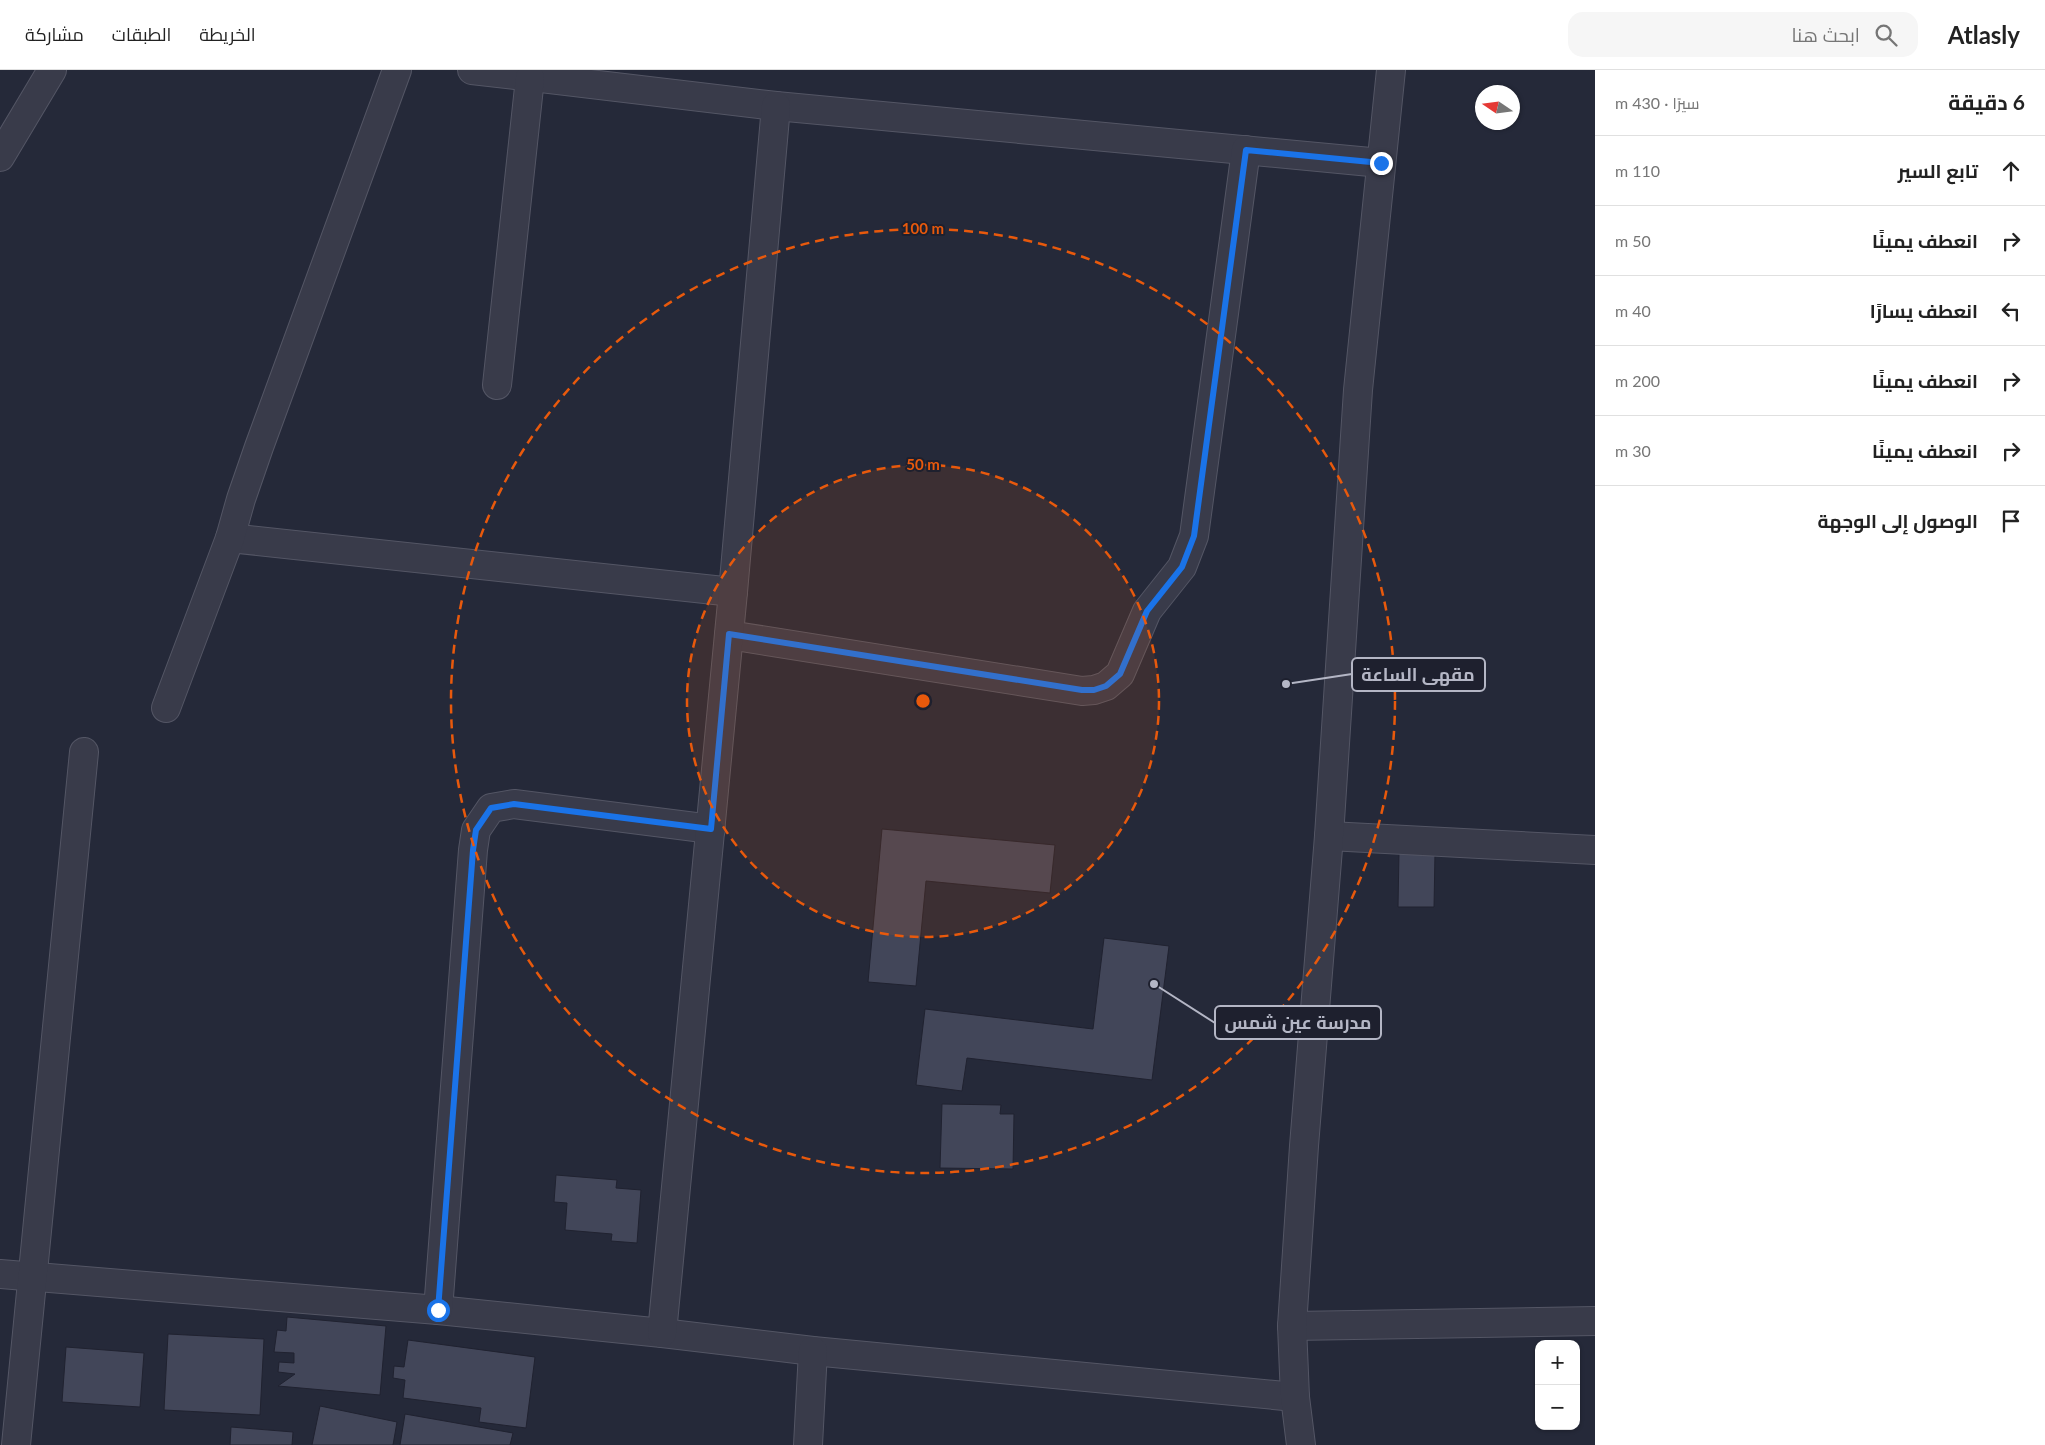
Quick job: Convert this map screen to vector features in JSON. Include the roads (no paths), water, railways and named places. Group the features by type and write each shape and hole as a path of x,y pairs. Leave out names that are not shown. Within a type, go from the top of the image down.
{"street":[{"path":"0,158 52,70"},
{"path":"166,708 230,538 258,447 396,70"},
{"path":"472,70 776,106 1381,163"},
{"path":"1301,1445 1295,1397 1292,1326 1304,1146 1329,836 1358,390 1391,70"},
{"path":"497,385 530,78"},
{"path":"662,1332 711,829 776,106"},
{"path":"729,634 1082,690 1094,690 1114,681 1125,665 1147,611 1182,567 1194,536 1246,150"},
{"path":"230,538 733,592"},
{"path":"16,1445 84,752"},
{"path":"438,1310 476,830 491,808 514,804 711,829"},
{"path":"1329,836 1595,850"},
{"path":"0,1274 438,1310 662,1332 813,1351 1295,1397"},
{"path":"1292,1326 1595,1321"},
{"path":"808,1445 813,1351"}],"place":[{"name":"مقهى الساعة","path":"1286,684"},
{"name":"مدرسة عين شمس","path":"1154,984"}]}
